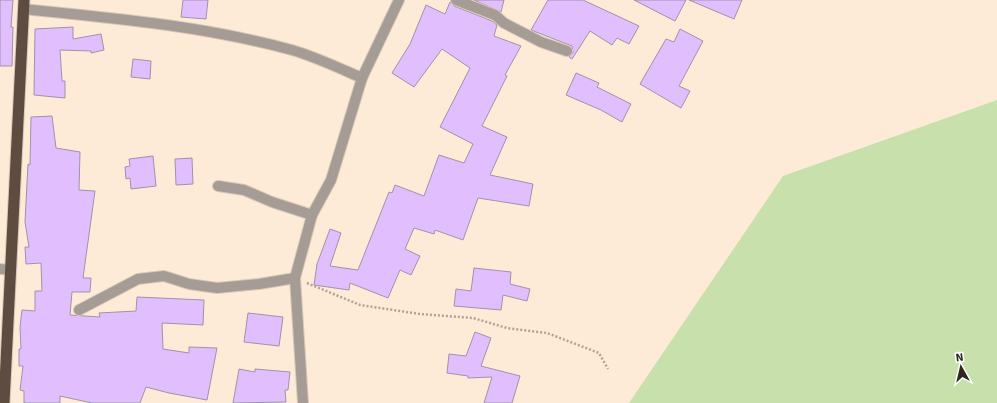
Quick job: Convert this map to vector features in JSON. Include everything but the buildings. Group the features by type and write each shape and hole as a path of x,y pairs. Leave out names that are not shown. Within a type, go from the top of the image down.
{"highway":[{"path":"4,403 5,270 24,5"}],"street":[{"path":"303,403 295,278 312,215 331,180 362,78 399,0"},
{"path":"456,0 495,15 504,23 541,42 567,51"},
{"path":"24,5 146,22 248,40 292,50 362,78"},
{"path":"218,186 244,190 272,202 312,215"},
{"path":"79,310 138,279 164,276 189,284 217,288 259,284 295,278"}],"path":[{"path":"295,278 360,305 420,314 473,318 507,328 547,334 599,353 608,369"}],"green space":[{"path":"997,100 997,403 629,403 783,176"}]}
